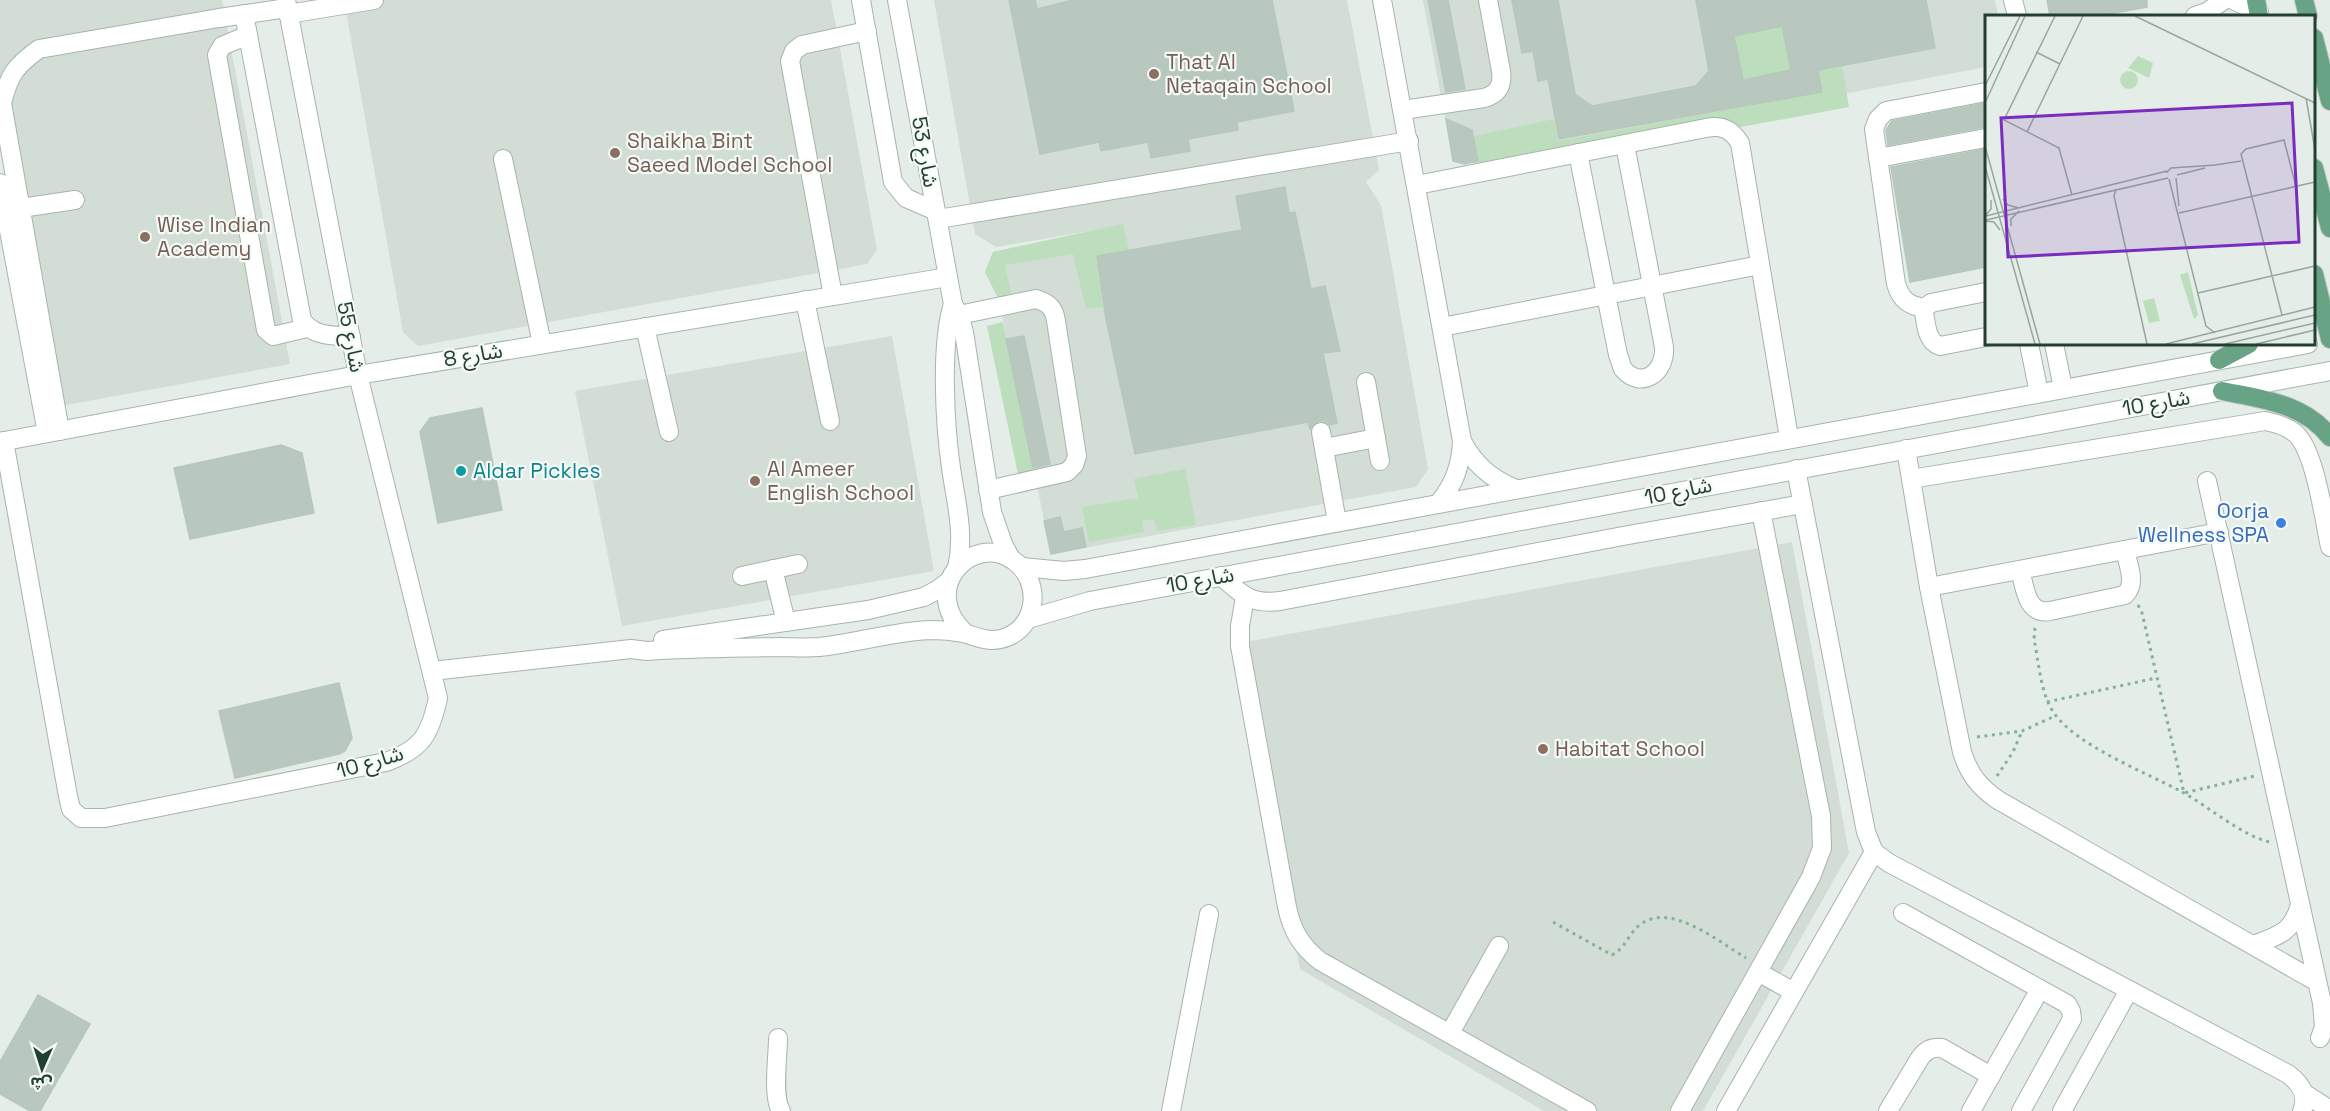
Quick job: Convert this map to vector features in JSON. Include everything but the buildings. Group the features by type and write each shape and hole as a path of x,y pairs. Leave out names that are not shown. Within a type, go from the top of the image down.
{"main road":[{"path":"2304,0 2308,15"},
{"path":"2315,45 2330,101"},
{"path":"2315,175 2330,228"},
{"path":"2315,282 2330,339"},
{"path":"2219,360 2247,345"},
{"path":"2222,391 2286,405 2306,414 2330,437"}],"street":[{"path":"54,432 21,208 3,104 7,81 20,62 39,49 51,46 287,7 374,0"},
{"path":"861,0 893,182 906,198 937,215 1409,141"},
{"name":"شارع 53","path":"897,0 948,277 964,332 996,528 1016,563"},
{"path":"1382,0 1462,441 1457,474 1449,490 1438,503"},
{"path":"1403,110 1484,98 1493,95 1499,89 1502,80 1501,71 1488,0"},
{"path":"2013,0 2017,15"},
{"path":"2198,15 2207,12 2224,0"},
{"path":"2233,0 2258,10"},
{"name":"شارع 55","path":"287,7 358,375 432,671"},
{"path":"244,14 302,321 315,333 351,337"},
{"path":"833,296 790,61 794,51 802,45 867,31"},
{"path":"248,35 222,46 217,55 266,330 273,336 307,328"},
{"path":"1925,308 1905,301 1899,294 1896,284 1874,129 1878,119 1886,111 1985,92"},
{"path":"1417,185 1716,126 1726,128 1740,143 1789,438"},
{"path":"1878,158 1985,138"},
{"path":"1578,153 1622,368 1633,376 1646,378 1658,371 1665,360 1625,145"},
{"path":"503,159 542,344"},
{"path":"0,183 54,432"},
{"path":"21,208 75,200"},
{"path":"1442,327 1760,265"},
{"name":"شارع 8","path":"2,442 358,375 948,277"},
{"path":"1925,308 1931,303 1985,292"},
{"path":"956,309 1036,299 1047,302 1054,310 1056,321 1077,456 1074,465 1067,472 988,490"},
{"path":"805,300 830,421"},
{"path":"1925,308 1929,336 1935,344 1940,346 1985,337"},
{"name":"شارع 53","path":"953,574 962,536 949,455 946,363 948,322 956,309"},
{"path":"645,327 669,432"},
{"path":"2315,342 2330,339"},
{"path":"2029,345 2039,393"},
{"path":"2054,345 2063,388"},
{"name":"شارع 10","path":"1016,563 1053,571 1085,569 2302,345"},
{"name":"شارع 10","path":"1028,619 1090,600 2330,371"},
{"path":"1366,381 1380,461"},
{"path":"1911,479 2265,421 2281,424 2295,433 2305,446 2311,461 2330,547"},
{"path":"1337,522 1322,440 1376,438"},
{"path":"1462,441 1471,457 1483,471 1498,482 1515,489"},
{"name":"شارع 10","path":"2,442 68,796 71,809 81,818 92,820 105,818 369,766 402,756 416,748 432,725 438,698 432,671"},
{"path":"1906,449 1929,587 1960,739 1967,766 1974,780 1985,792 2318,982"},
{"path":"1796,469 1866,832 1874,852 1890,863 2288,1074 2298,1082 2303,1102 2330,1110"},
{"path":"2207,481 2318,982 2324,1015 2324,1027 2320,1038"},
{"path":"1221,576 1245,597 1256,602 1280,601 1803,504"},
{"path":"1680,1111 1818,863 1823,832 1761,512"},
{"path":"1929,587 2220,532"},
{"path":"2020,570 2030,604 2035,610 2043,612 2125,595 2132,583 2125,550"},
{"path":"432,671 631,649 647,651 836,645 931,630 965,633 978,639 993,641 1019,630 1028,619 1033,606 1034,592 1030,579 1016,563 997,554 982,554 969,559 937,590 917,599 836,616 653,641 631,649"},
{"path":"742,576 798,564"},
{"path":"774,569 782,623"},
{"path":"953,574 946,595 948,610 955,623 965,633"},
{"path":"1245,597 1240,626 1240,645 1287,907 1297,938 1307,951 1320,961 1587,1111"},
{"path":"781,647 773,636 774,629 782,623"},
{"path":"1726,1111 1874,852"},
{"path":"2253,945 2280,935 2290,927 2300,905"},
{"path":"1903,913 2067,1004 2072,1011 2072,1019 2021,1111"},
{"path":"1171,1111 1209,914"},
{"path":"1450,1033 1499,946"},
{"path":"1759,969 1794,992"},
{"path":"1971,1111 2040,989"},
{"path":"2062,1111 2129,990"},
{"path":"778,1038 777,1105 781,1111"},
{"path":"1893,1109 1920,1058 1925,1051 1933,1048 1942,1048 1991,1076"}],"path":[{"path":"2130,590 2142,613 2184,793"},
{"path":"2035,610 2034,639 2047,702 2055,716 2087,742 2184,793 2256,837 2264,841 2286,844"},
{"path":"2047,702 2156,678"},
{"path":"1960,739 2022,731 2055,716"},
{"path":"1985,792 2001,771 2022,731"},
{"path":"2184,793 2271,772"},
{"path":"1553,922 1612,955 1619,952 1638,926 1650,918 1665,917 1682,920 1759,969"}],"shaded area":[{"name":"Wise Indian Academy","path":"0,0 222,0 290,364 55,407 0,111"},
{"name":"Shaikha Bint Saeed Model School","path":"344,0 831,0 877,250 867,264 418,346 403,332"},
{"path":"934,0 1347,0 1379,170 1366,182 1381,205 1428,469 1416,487 1051,554 999,300 985,272 993,252 1090,231 996,247 975,234"},
{"path":"1423,0 1995,0 1998,15 1985,15 1985,67 1477,163 1453,161"},
{"name":"Al Ameer English School","path":"892,336 934,571 622,626 575,391"},
{"name":"Habitat School","path":"1792,542 1849,853 1703,1111 1544,1111 1300,969 1235,644"}],"green space":[{"path":"1782,26 1791,70 1743,80 1734,36"},
{"path":"1842,65 1849,107 1482,175 1474,136 1554,119 1558,141 1823,92 1819,70"},
{"path":"1123,224 1129,250 1096,256 1103,307 1086,309 1073,254 1005,265 1012,298 999,300 985,272 993,252"},
{"path":"1003,322 1034,475 1019,479 987,326"},
{"path":"1185,469 1196,525 1157,531 1154,519 1142,521 1144,532 1089,542 1082,507 1138,498 1134,479"}],"place":[{"name":"That Al Netaqain School","path":"1154,74"},
{"name":"Shaikha Bint Saeed Model School","path":"615,153"},
{"name":"Wise Indian Academy","path":"145,237"},
{"name":"Aldar Pickles","path":"461,471"},
{"name":"Al Ameer English School","path":"755,481"},
{"name":"Oorja Wellness SPA","path":"2281,523"},
{"name":"Habitat School","path":"1543,749"}]}
